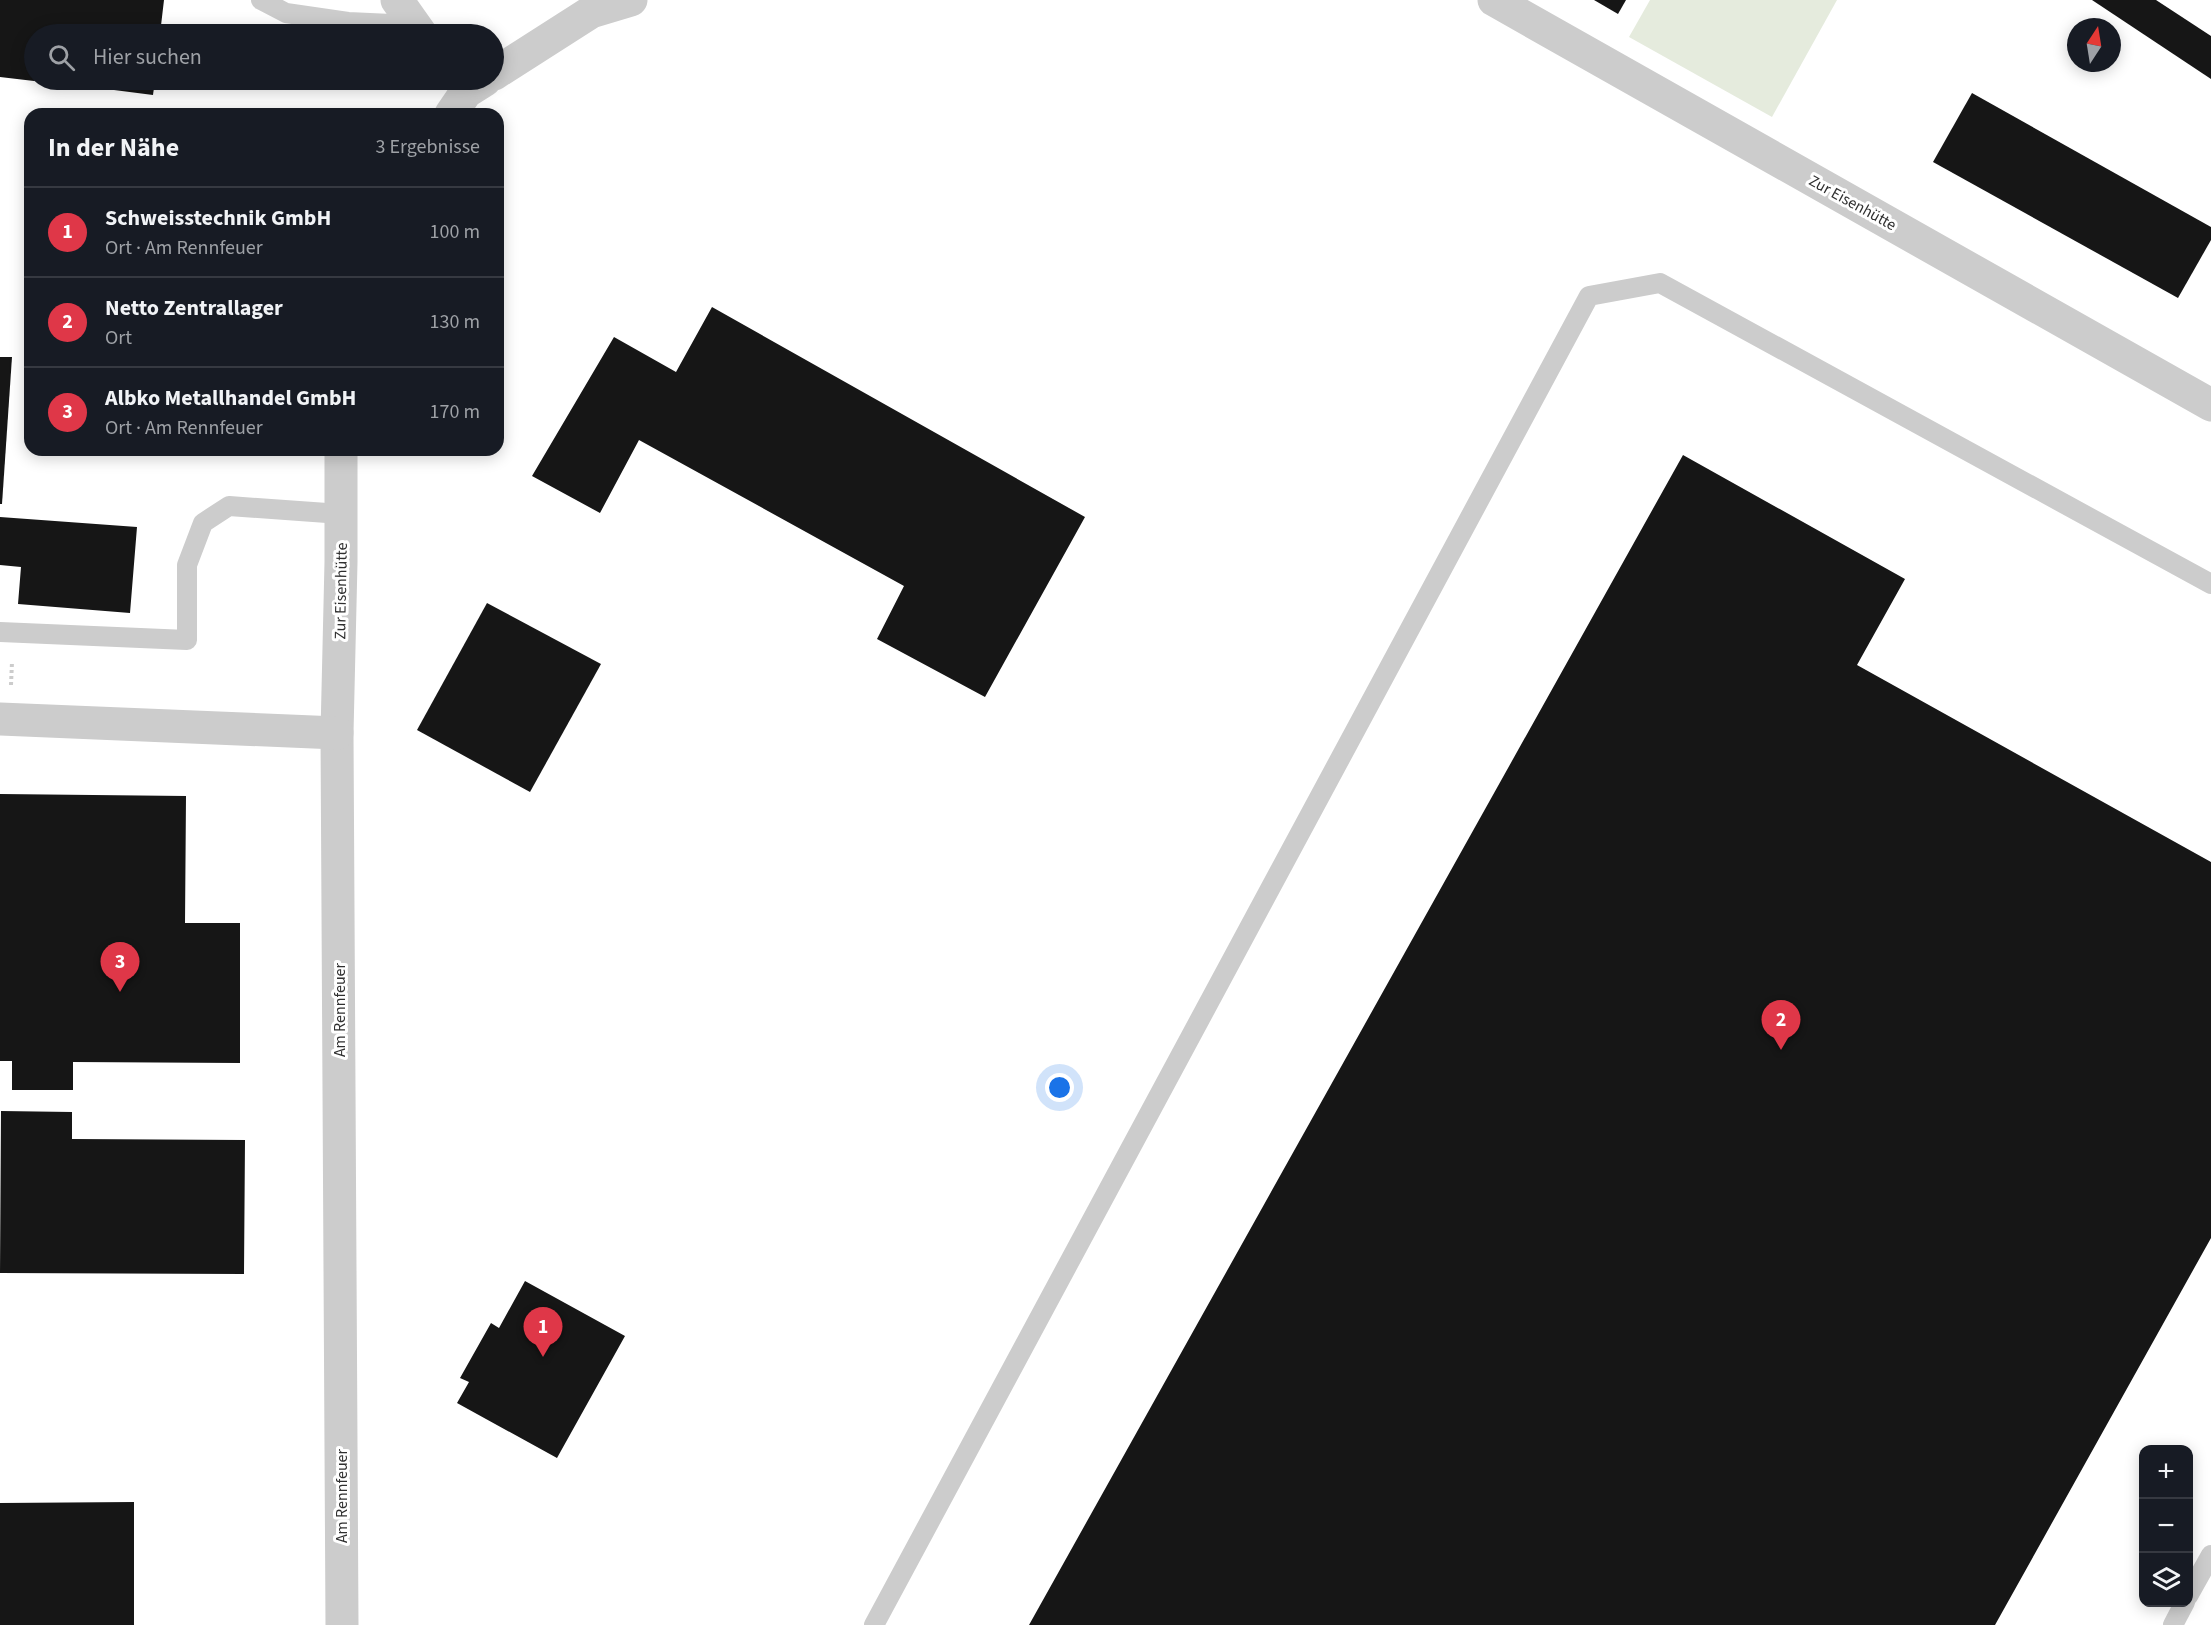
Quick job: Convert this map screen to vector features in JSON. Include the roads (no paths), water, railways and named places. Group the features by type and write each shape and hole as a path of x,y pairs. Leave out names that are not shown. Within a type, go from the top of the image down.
{"street":[{"path":"504,68 591,12 631,0"},
{"name":"Zur Eisenhütte","path":"1494,0 2211,405"},
{"name":"Zur Eisenhütte","path":"337,733 341,456"},
{"path":"0,719 337,733"},
{"name":"Am Rennfeuer","path":"337,733 342,1625"}],"lane":[{"path":"261,0 286,14 348,21 410,20"},
{"path":"874,1625 1589,296 1660,283 2211,584"},
{"path":"0,632 187,640 187,565 203,523 229,506 341,514"},
{"path":"2193,1587 2211,1555"},
{"path":"2173,1625 2182,1607"}],"place":[{"name":"Albko Metallhandel GmbH","path":"120,992"},
{"name":"Netto Zentrallager","path":"1781,1050"},
{"name":"Schweisstechnik GmbH","path":"543,1357"}]}
